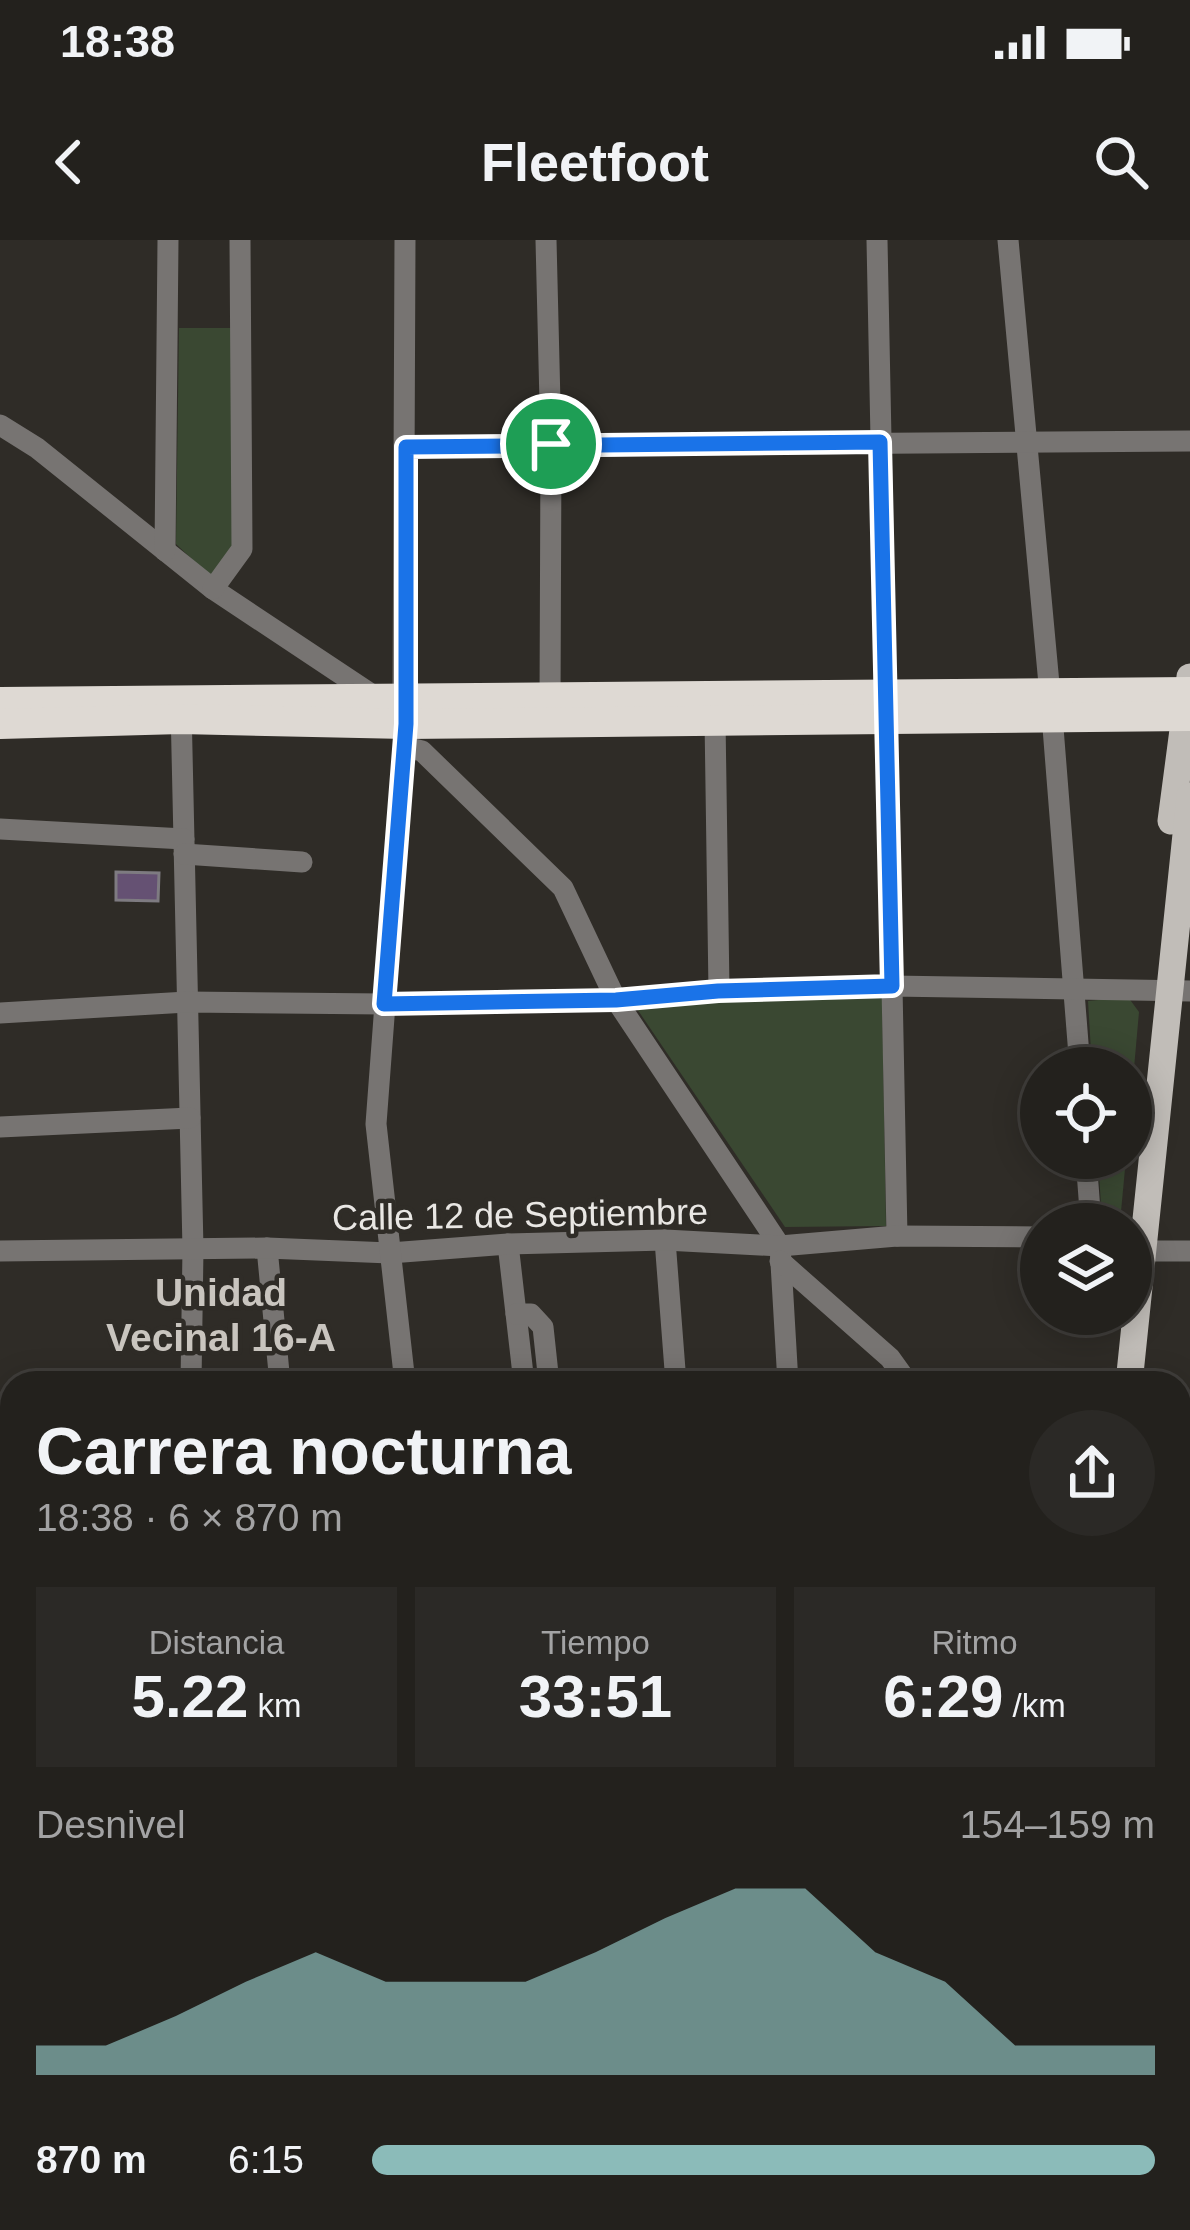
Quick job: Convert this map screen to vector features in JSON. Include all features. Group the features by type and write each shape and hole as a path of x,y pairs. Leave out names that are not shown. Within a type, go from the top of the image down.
{"highway":[{"path":"0,702 399,718 1188,698"},
{"path":"550,711 715,719 884,707"},
{"path":"0,724 181,709"}],"main road":[{"path":"1171,991 1188,698"},
{"path":"1139,1203 1171,991 1190,796"},
{"path":"1113,1371 1117,1335"},
{"path":"1129,1371 1131,1335"}],"street":[{"path":"166,551 168,240"},
{"path":"213,589 242,549 240,240"},
{"path":"404,1371 376,1124 399,718 405,240"},
{"path":"546,240 550,711"},
{"path":"877,240 897,1236"},
{"path":"1008,240 1079,1047"},
{"path":"0,424 37,448 213,589 399,718 422,751 563,888 616,1000 780,1253 899,1371"},
{"path":"406,447 1190,441"},
{"path":"181,709 193,1249 191,1371"},
{"path":"715,719 718,991"},
{"path":"0,829 302,862"},
{"path":"0,1013 188,1002 616,1000 718,991 892,986 1171,991"},
{"path":"0,1127 190,1118"},
{"name":"Calle 12 de Septiembre","path":"0,1251 267,1248 390,1253 665,1240 780,1253 897,1236 1020,1237"},
{"path":"665,1240 675,1371"},
{"path":"508,1244 523,1371"},
{"path":"267,1248 279,1371"},
{"path":"1152,1249 1190,1252"},
{"path":"780,1253 787,1371"},
{"path":"516,1314 531,1314 543,1327 548,1371"}],"green space":[{"path":"179,328 236,328 234,547 213,579 176,544"},
{"path":"882,995 886,1226 785,1227 631,1000"},
{"path":"1128,997 1139,1012 1136,1047 1091,1047 1088,1001"},
{"path":"1099,1179 1124,1179 1122,1203 1101,1203"}],"building":[{"path":"116,872 159,873 158,901 116,900"}],"district":[{"name":"Unidad Vecinal 16-A","path":"221,1314"}],"route":[{"path":"880,442 892,986 718,991 616,1000 384,1004 406,724 406,447 551,444 880,442"}]}
